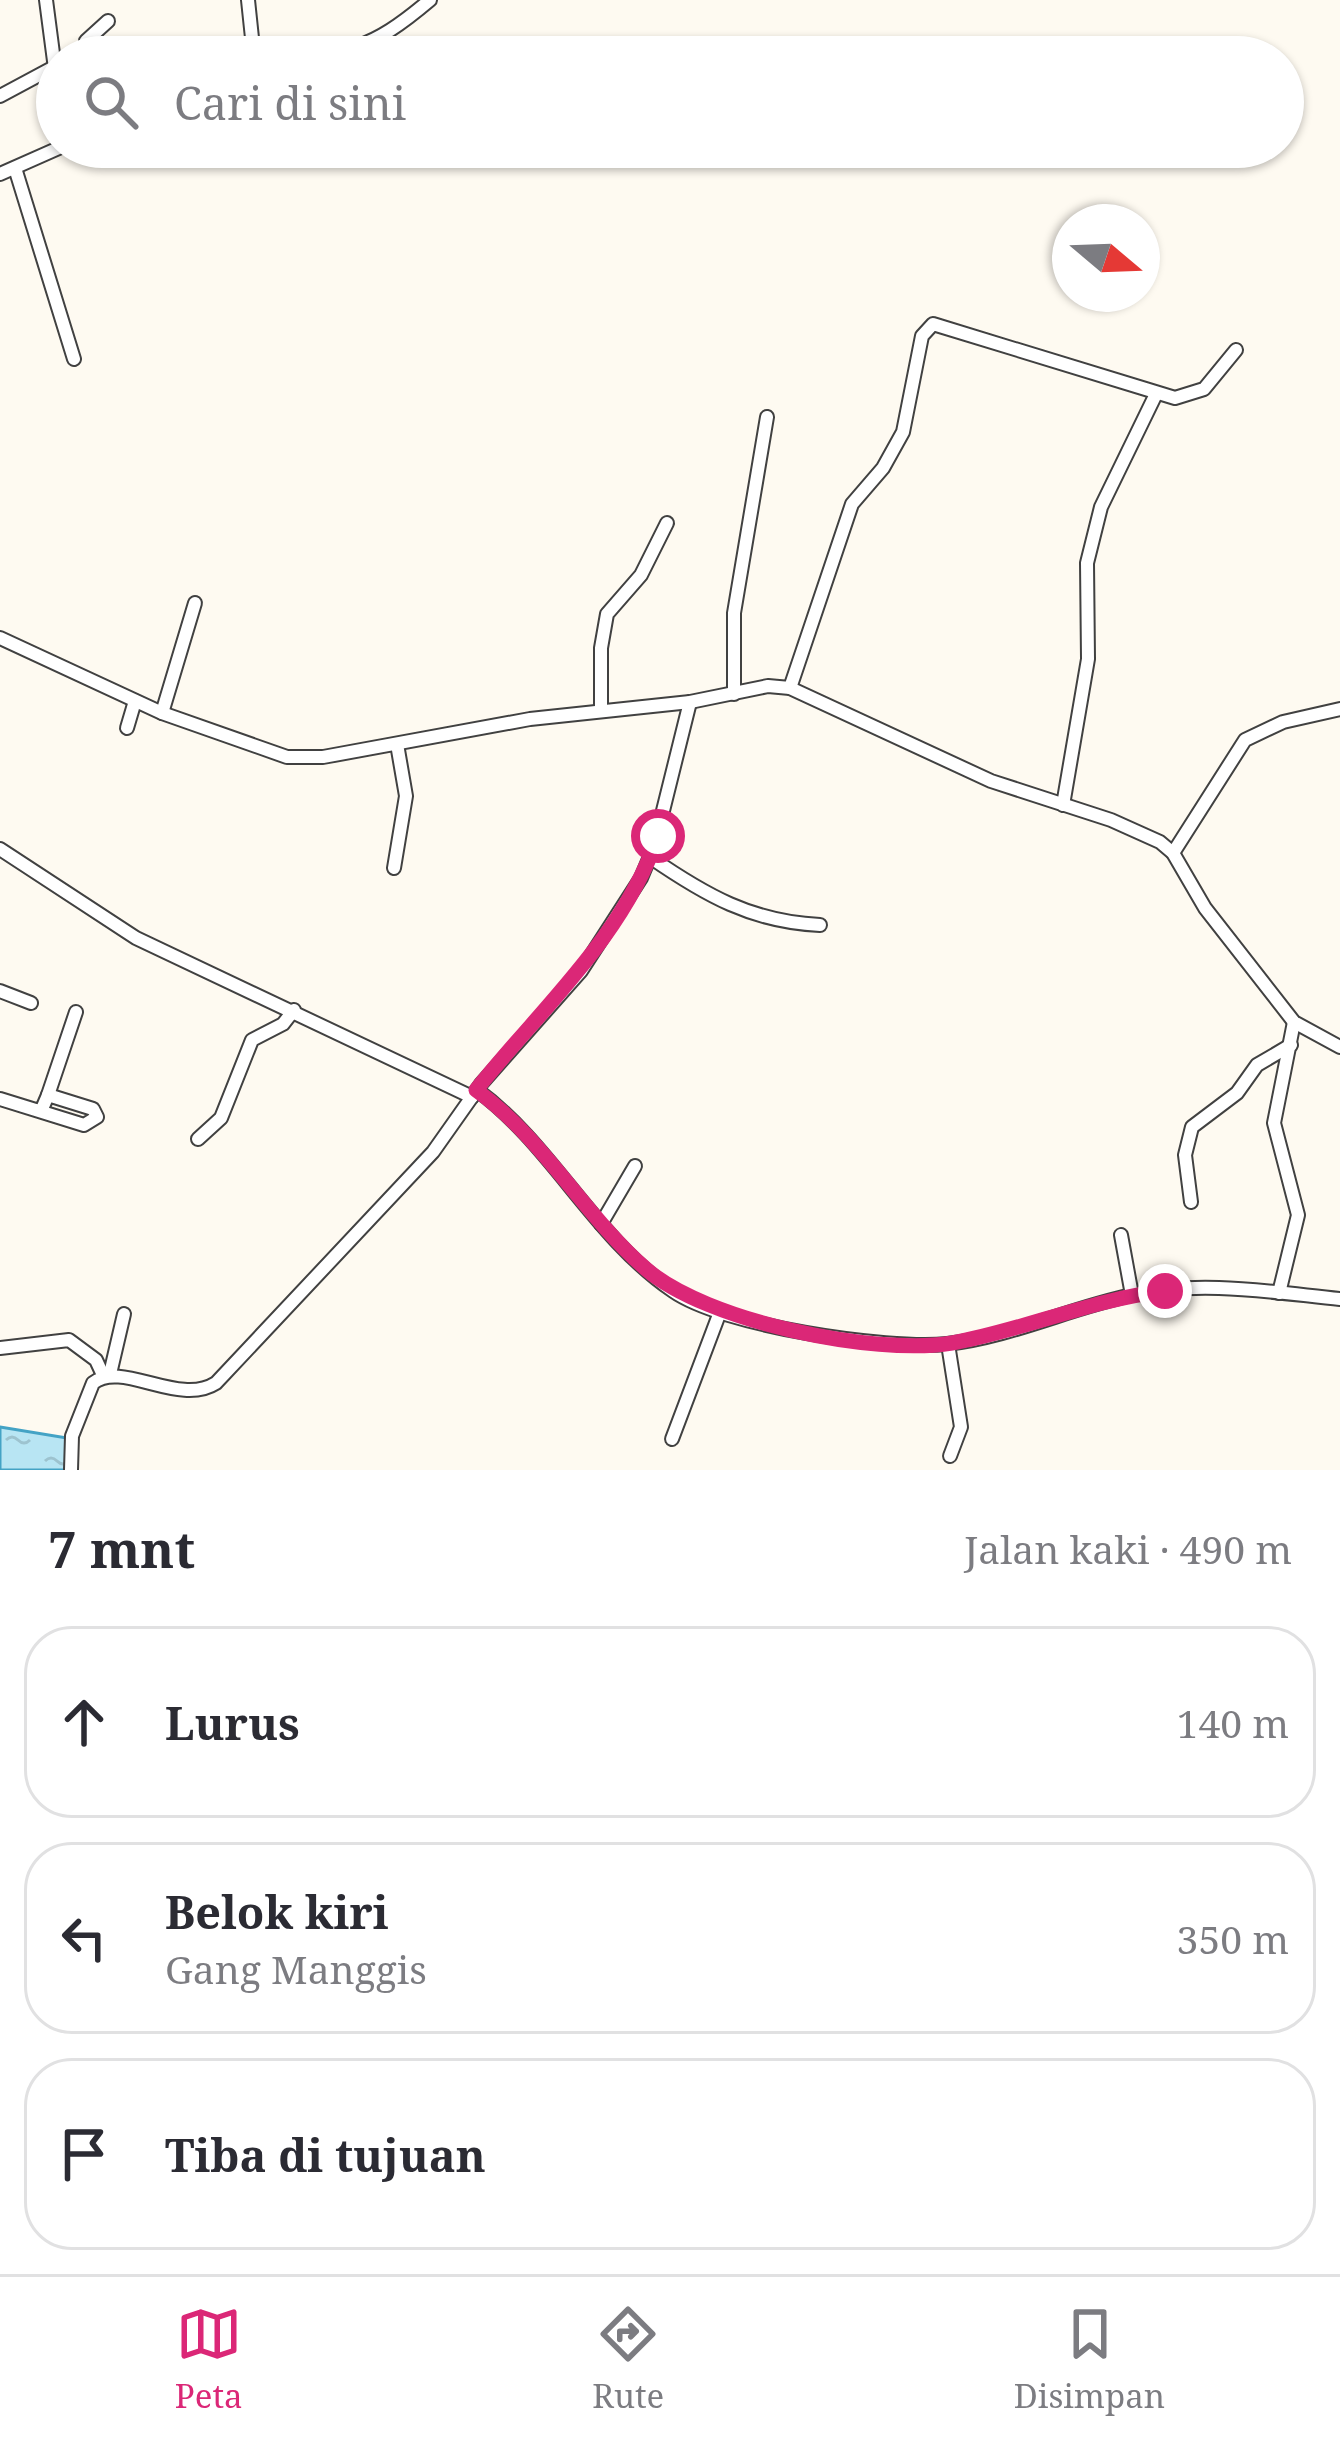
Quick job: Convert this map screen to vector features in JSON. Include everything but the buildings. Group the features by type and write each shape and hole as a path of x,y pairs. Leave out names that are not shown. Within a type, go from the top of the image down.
{"street":[{"path":"46,0 51,36"},
{"path":"248,0 252,36"},
{"path":"384,36 430,0"},
{"path":"92,36 108,21"},
{"path":"0,96 36,77"},
{"path":"0,174 36,158"},
{"path":"15,168 74,359"},
{"path":"790,688 852,504 883,468 903,432 927,329 940,323 1156,394 1192,397 1235,350"},
{"path":"1063,805 1088,659 1087,563 1101,508 1156,394"},
{"path":"734,694 734,613 767,417"},
{"path":"601,710 601,648 607,614 651,559 667,524"},
{"path":"162,713 195,603"},
{"path":"0,638 162,713 287,757 601,710 790,688 991,781 1144,833 1172,853 1205,908 1294,1022 1340,1047"},
{"path":"127,728 135,701"},
{"path":"0,1348 69,1340 107,1374 142,1383 210,1388 433,1151 474,1094 581,971 650,857 690,702"},
{"path":"1172,853 1245,740 1283,722 1340,709"},
{"path":"394,868 406,796 397,744"},
{"path":"0,849 136,938 510,1114 601,1224 675,1293 720,1312 817,1334 948,1344 1132,1295 1217,1287 1340,1299"},
{"path":"650,857 729,907 776,923 820,925"},
{"path":"0,991 31,1003"},
{"path":"198,1139 226,1109 251,1040 283,1024 294,1010"},
{"path":"42,1109 76,1012"},
{"path":"1279,1293 1298,1215 1290,1170 1274,1132 1294,1022"},
{"path":"1191,1202 1185,1155 1192,1127 1237,1093 1257,1065 1291,1045"},
{"path":"0,1099 84,1125 95,1121 96,1111 48,1095"},
{"path":"601,1224 635,1166"},
{"path":"1121,1235 1132,1295"},
{"path":"672,1439 720,1312"},
{"path":"71,1470 72,1436 86,1394 107,1374 124,1313"},
{"path":"948,1344 962,1427 950,1456"}],"water":[{"path":"0,1427 67,1438 65,1470 0,1470"}],"route":[{"path":"658,836 641,878 581,971 476,1090 510,1114 641,1265 675,1293 720,1312 817,1334 893,1343 948,1344 1132,1295 1165,1291"}]}
